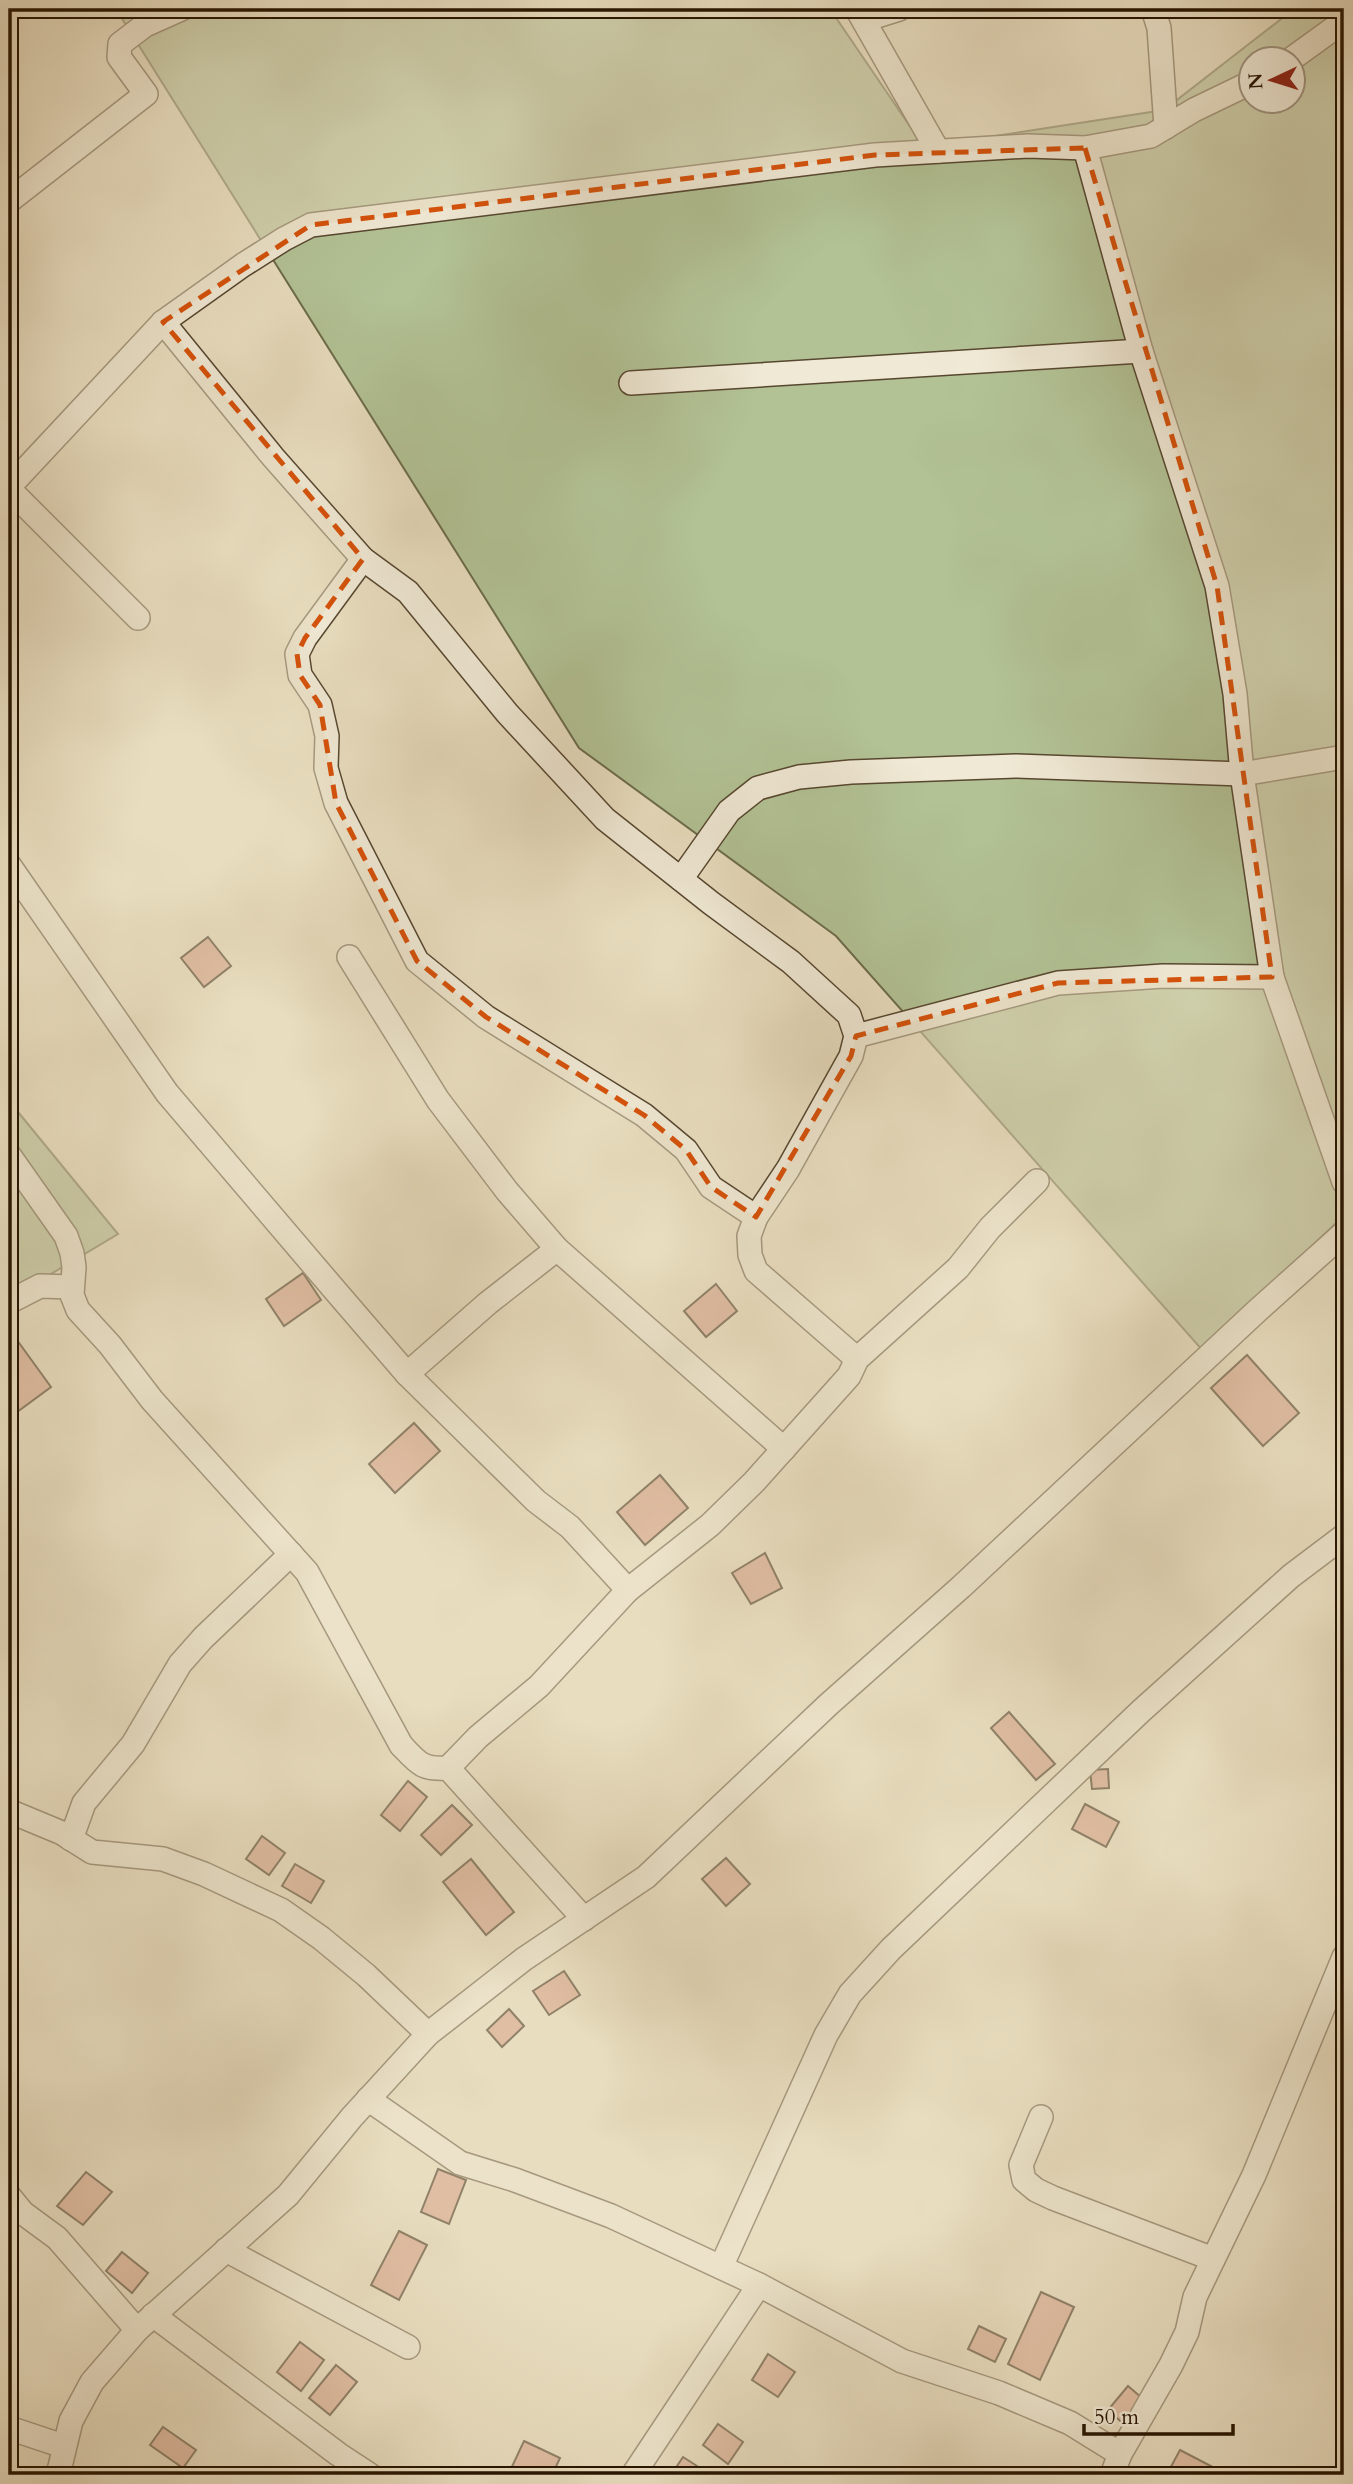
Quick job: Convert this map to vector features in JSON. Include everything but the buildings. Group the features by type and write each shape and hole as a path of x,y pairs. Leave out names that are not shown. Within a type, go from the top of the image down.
{"street":[{"path":"9,201 146,94 119,57 120,44 145,26 181,9"},
{"path":"898,9 861,14 938,151"},
{"path":"1153,9 1159,28 1166,127"},
{"path":"1308,47 1344,21"},
{"path":"138,618 9,488 163,322 243,265 310,225 875,155 1028,146 1084,148 1151,136 1194,110 1238,88"},
{"path":"1084,148 1141,351 1217,586 1235,694 1242,774 1272,977 1344,1182"},
{"path":"163,322 273,457 363,559 408,593 507,713 605,819 792,962 849,1014 856,1036 852,1056 788,1169 756,1217 749,1237 750,1255 756,1271 857,1359"},
{"path":"631,383 1141,351"},
{"path":"363,559 305,638 297,654 300,675 320,705 327,736 326,768 336,803 417,961 486,1017 644,1115 686,1150 711,1187 756,1217"},
{"path":"681,879 729,811 758,788 799,778 851,772 1016,766 1242,774 1344,757"},
{"path":"9,865 167,1093 407,1374 536,1501 569,1527 628,1590"},
{"path":"349,957 438,1100 507,1191 557,1248 784,1449"},
{"path":"856,1036 1058,984 1163,976 1272,977"},
{"path":"9,1155 66,1236 74,1267 72,1295 78,1310 110,1345 152,1400 307,1572 401,1745 421,1766 434,1769 448,1768 478,1737 539,1686 628,1590 710,1525 784,1449 849,1376 857,1359 958,1268 989,1228 1037,1181"},
{"path":"58,2475 71,2421 92,2382 145,2323 288,2195 368,2099 428,2034 524,1959 646,1877 829,1704 961,1587 1344,1233"},
{"path":"407,1374 488,1303 557,1248"},
{"path":"9,1302 40,1286 72,1287"},
{"path":"721,2267 827,2035 850,1994 891,1950 1141,1711 1291,1576 1344,1536"},
{"path":"71,1839 84,1803 133,1744 180,1664 203,1638 291,1554"},
{"path":"448,1768 583,1919"},
{"path":"9,1811 71,1839 92,1852 163,1859 204,1874 281,1910 366,1975 428,2034"},
{"path":"368,2099 460,2163 516,2180 611,2216 759,2285 902,2361 999,2393 1058,2418 1116,2465 1187,2332 1195,2297 1254,2175 1344,1958"},
{"path":"1041,2117 1021,2165 1024,2180 1036,2190 1213,2259"},
{"path":"9,2196 23,2213 57,2238 145,2323 370,2475"},
{"path":"226,2250 408,2347"},
{"path":"633,2475 759,2285"},
{"path":"9,2428 63,2446"}],"highlighted area":[{"path":"1085,148 1217,586 1272,977 1058,983 856,1036 851,1056 756,1217 711,1187 686,1150 644,1115 486,1017 417,961 336,803 320,705 300,675 297,654 305,638 363,559 163,322 311,225 875,155"}],"green space":[{"path":"116,9 830,9 924,147 1164,110 1238,53 1238,116 1308,116 1308,46 1246,46 1294,9 1344,9 1344,1215 1204,1352 836,936 579,748"},
{"path":"9,1101 118,1234 9,1299"}]}
